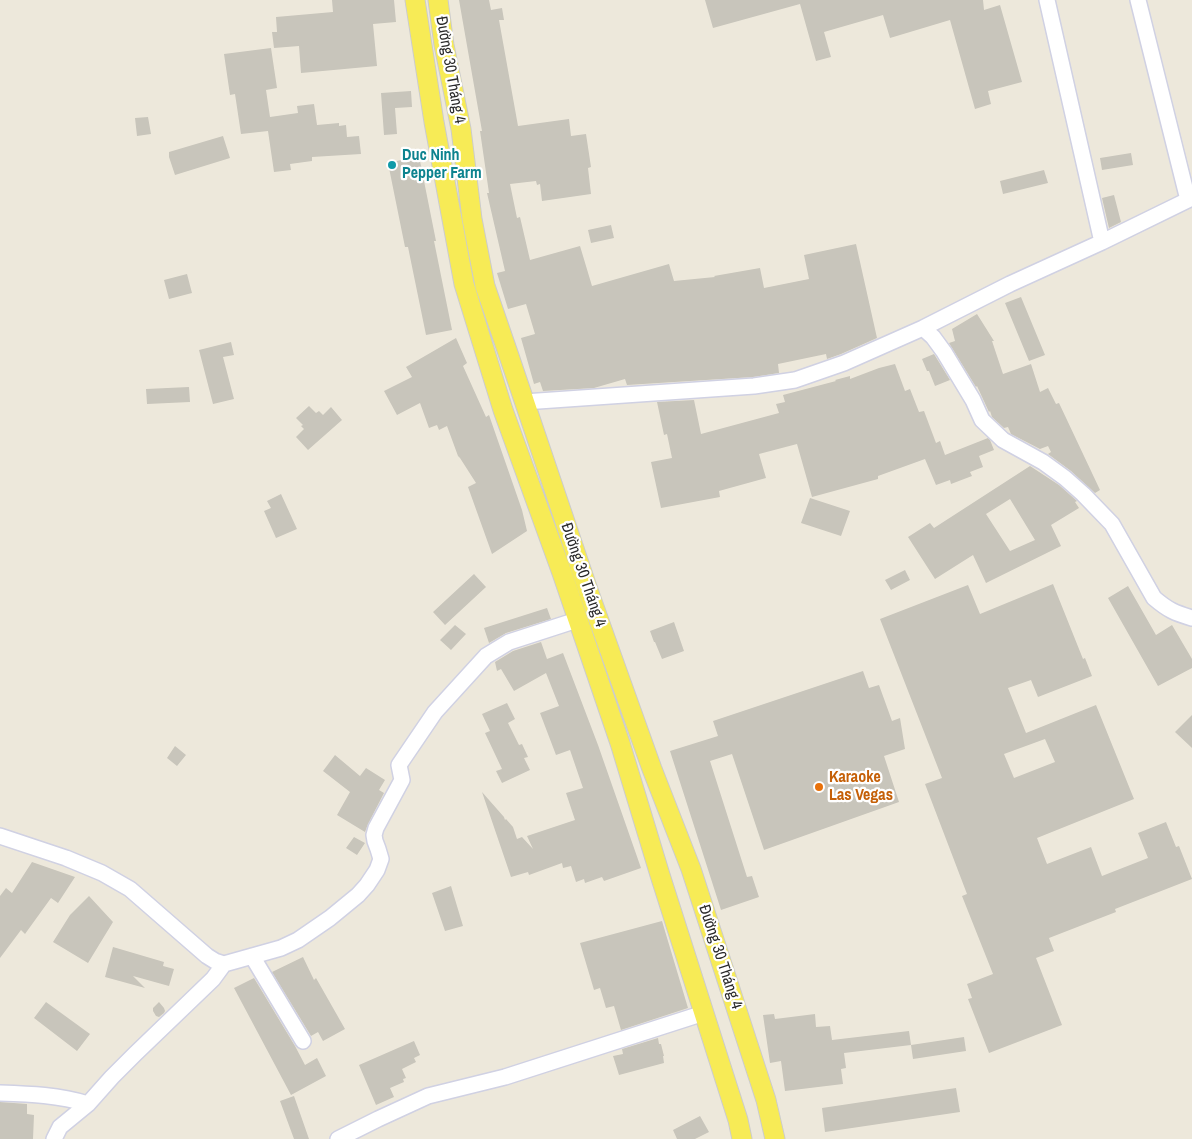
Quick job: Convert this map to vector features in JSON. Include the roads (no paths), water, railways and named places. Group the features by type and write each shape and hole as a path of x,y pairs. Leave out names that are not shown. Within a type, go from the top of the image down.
{"main road":[{"name":"Đường 30 Tháng 4","path":"415,0 434,122 464,284 503,410 562,573 628,769 738,1120 742,1139"},
{"name":"Đường 30 Tháng 4","path":"438,0 444,45 461,129 472,218 485,286 588,590 652,769 692,869 766,1100 775,1139"},
{"path":"503,410 524,402"},
{"path":"660,875 692,869"}],"street":[{"path":"1047,0 1102,242"},
{"path":"524,402 754,386 795,380 844,363 923,328 1190,198 1138,0"},
{"path":"923,328 933,337 944,352 973,400 982,420 1002,440 1042,462 1065,478 1083,494 1112,524 1154,598 1174,613 1192,618"},
{"path":"0,836 66,858 102,873 130,889 215,961 224,964 281,948 298,940 330,918 358,895 377,870 381,859 374,836 376,828 402,780 398,765 435,712 486,656 509,642 577,620"},
{"path":"252,956 303,1041"},
{"path":"54,1139 60,1127 88,1104 135,1054 213,979 224,964"},
{"path":"338,1139 428,1096 504,1077 704,1013"},
{"path":"0,1093 50,1096 72,1099 88,1104"}],"place":[{"name":"Duc Ninh Pepper Farm","path":"392,165"},
{"name":"Karaoke Las Vegas","path":"819,787"}]}
